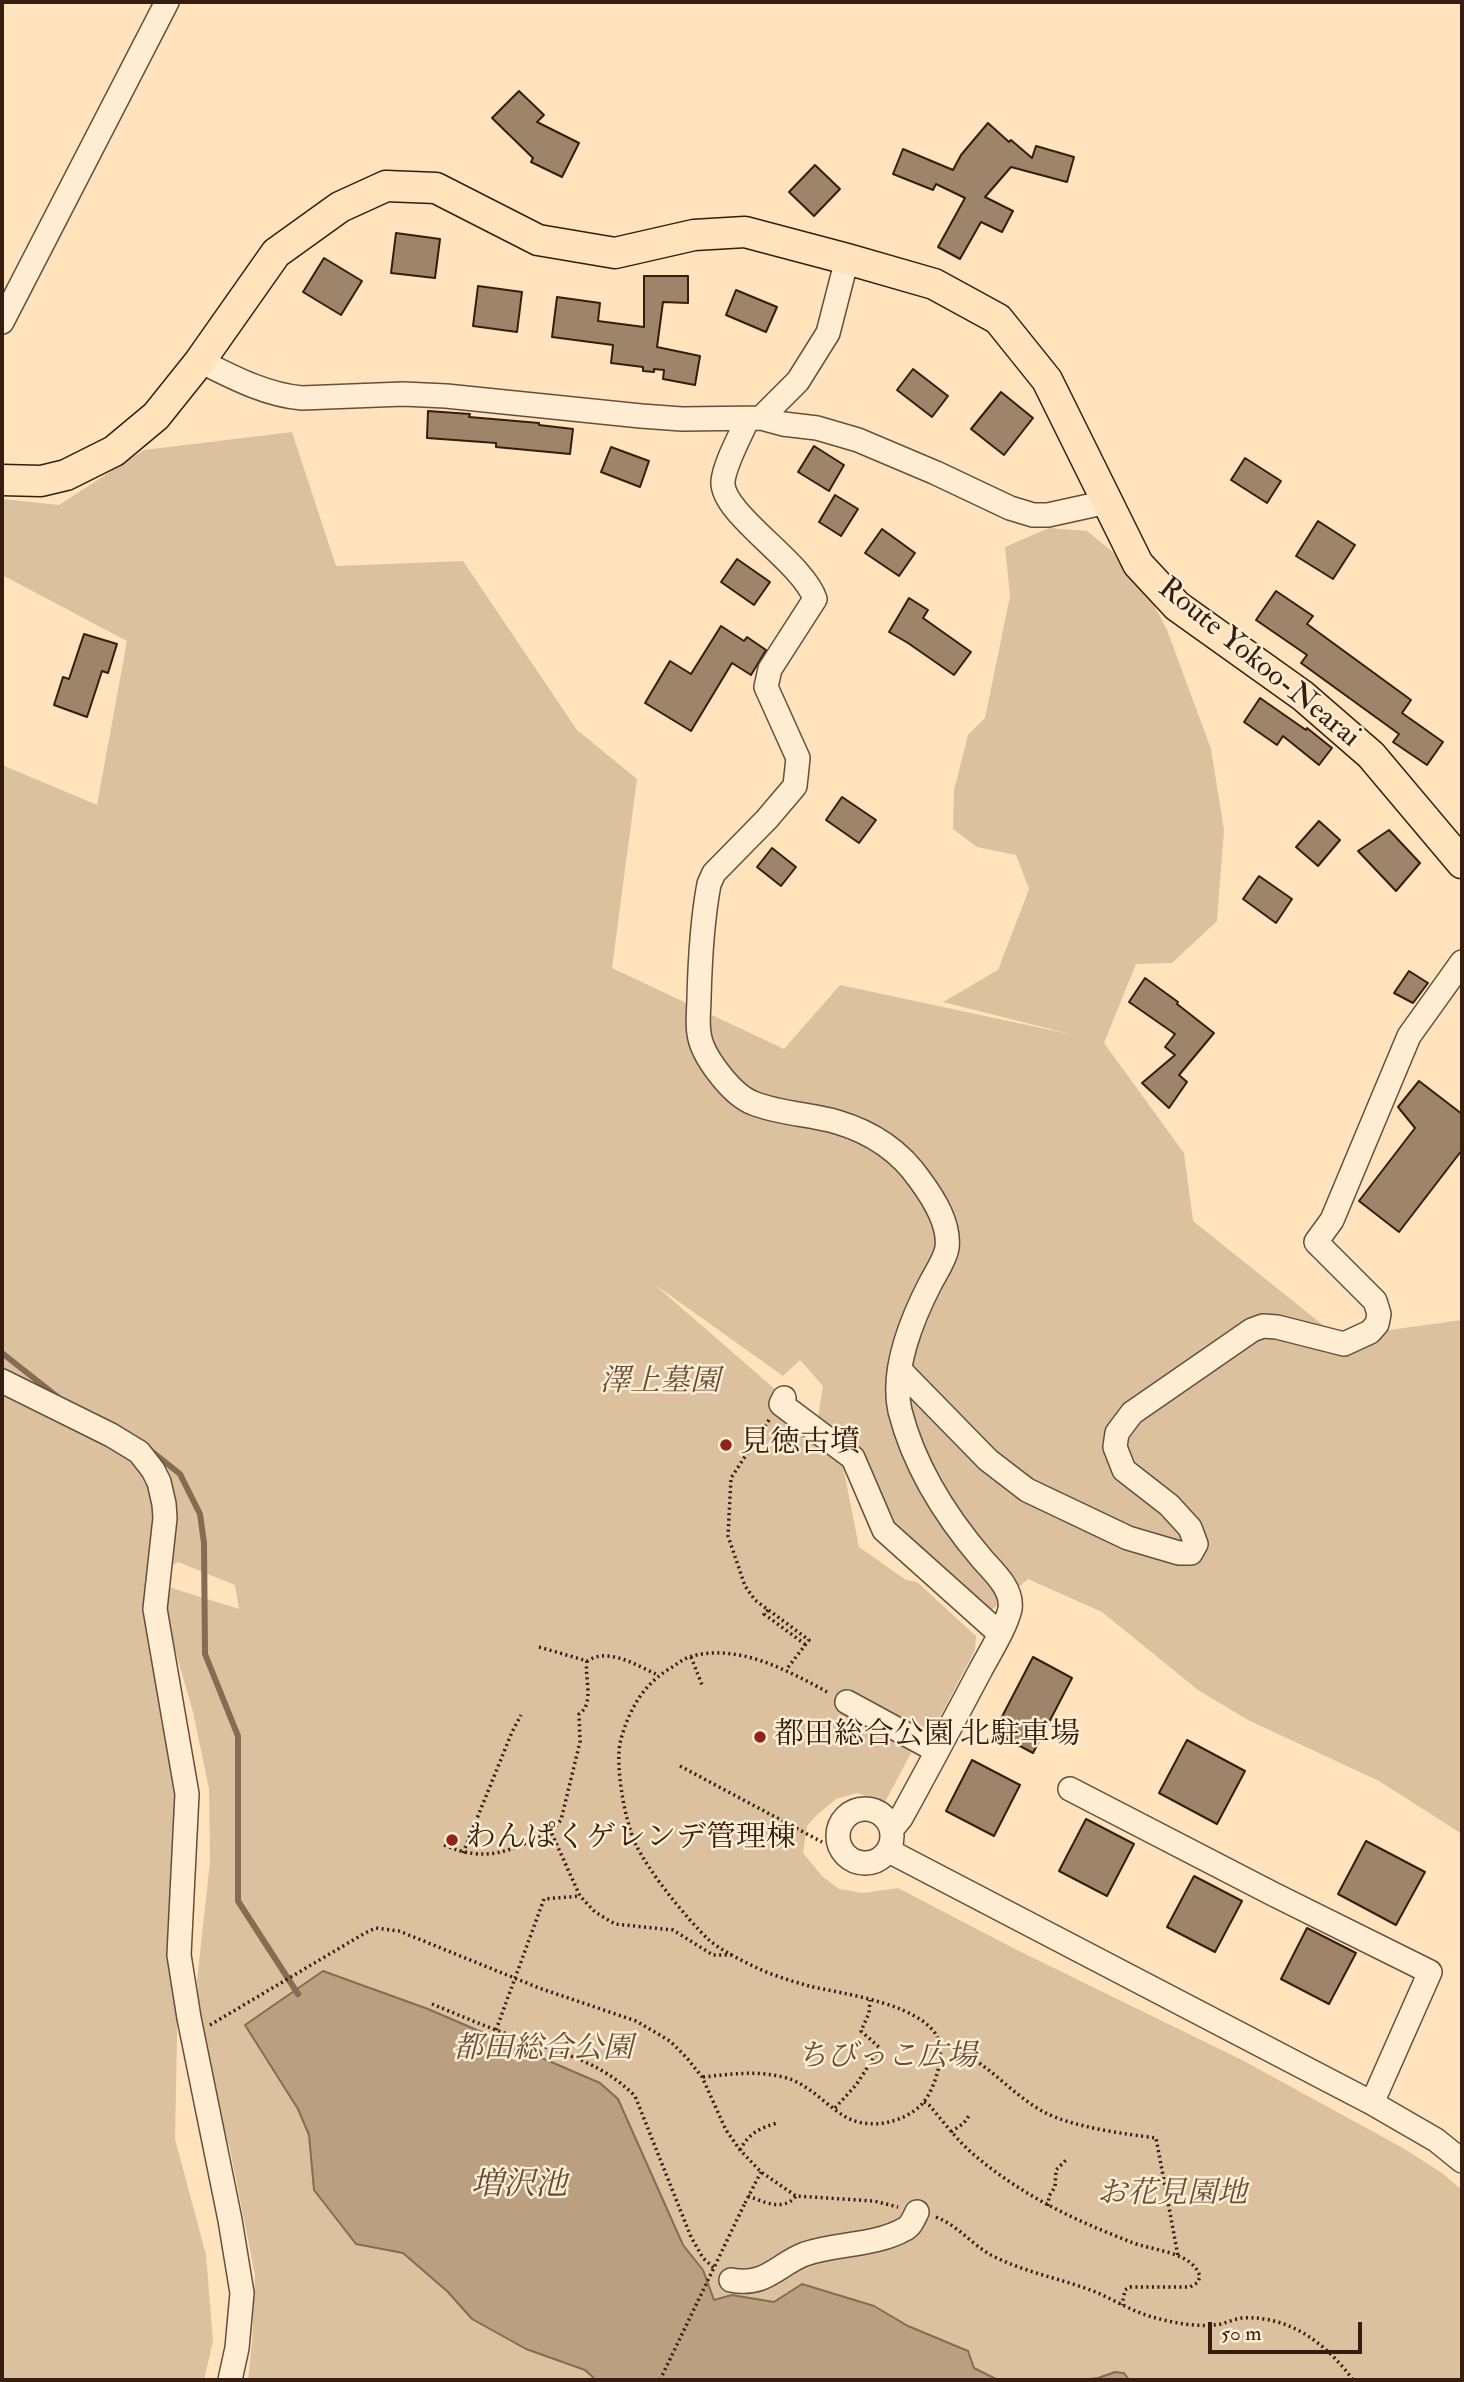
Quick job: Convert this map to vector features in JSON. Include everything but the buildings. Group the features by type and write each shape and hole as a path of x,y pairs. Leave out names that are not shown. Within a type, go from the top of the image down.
{"main road":[{"name":"Route Yokoo-Nearai","path":"2,480 41,481 66,475 114,451 156,416 200,361 276,253 340,207 386,186 436,188 538,240 615,253 694,235 745,232 934,284 998,319 1047,380 1138,565 1177,606 1303,696 1371,755 1462,863"}],"street":[{"path":"2,322 167,2"},
{"path":"847,259 828,333 797,381 754,419 724,476 724,493 735,509 801,574 811,587 815,599 767,678 766,687 798,758 794,786 767,819 714,873 709,884 699,973 699,1035 711,1059 733,1091 758,1105 837,1122 871,1135 900,1154 928,1192 946,1227 947,1250 912,1319 900,1370 900,1408 914,1450 946,1510 964,1538 999,1578 1008,1593 1010,1612 890,1840 1372,2103 1436,2140 1462,2161"},
{"path":"200,361 248,384 285,397 403,394 446,396 641,416 754,419 817,428 858,440 936,473 1010,509 1032,515 1048,516 1107,502"},
{"path":"900,1370 988,1460 1027,1490 1128,1538 1179,1553 1191,1553 1196,1544 1190,1528 1170,1505 1124,1470 1115,1447 1117,1433 1132,1413 1252,1329 1263,1326 1278,1327 1344,1343 1370,1332 1377,1324 1379,1314 1375,1301 1317,1242 1332,1220 1409,1036 1462,962"},
{"path":"2,1381 111,1435 139,1452 153,1470 164,1504 165,1518 155,1609 187,1794 180,1955 188,2018 230,2220 242,2293 237,2348 230,2380"},
{"path":"782,1401 853,1458 884,1530 999,1633"},
{"path":"849,1709 937,1751"},
{"path":"1070,1789 1430,1972 1372,2103"},
{"path":"731,2280 744,2283 775,2272 802,2255 881,2238 908,2228 917,2212"}],"path":[{"path":"782,1401 754,1439 731,1478 728,1536 745,1586 755,1600 809,1640 786,1671"},
{"path":"539,1647 587,1661 605,1654 658,1675"},
{"path":"702,2077 762,2073 789,2079 844,2116 856,2121 875,2123 901,2119 924,2102 936,2078 940,2044 931,2030 915,2017 870,2000 785,1979 734,1955 710,1940 693,1923 651,1869 635,1842 629,1819 620,1775 620,1743 626,1721 643,1691 658,1675 691,1657 711,1654 745,1657 786,1671 849,1709"},
{"path":"691,1657 702,1685"},
{"path":"444,1845 463,1853 488,1856 515,1848 551,1832 561,1820 580,1742 579,1714 588,1703 587,1661"},
{"path":"463,1853 521,1715"},
{"path":"680,1766 822,1842"},
{"path":"551,1832 580,1896 595,1912 615,1924 673,1930 713,1955 734,1955"},
{"path":"495,2030 544,1899 580,1896"},
{"path":"224,2017 365,1933 376,1928 399,1931 514,1978 651,2028 670,2041 702,2077 726,2130 740,2150 761,2172 796,2196 874,2202 917,2212 954,2225 995,2258 1095,2292 1151,2317 1196,2325 1220,2324 1240,2318 1268,2320 1295,2328 1309,2335 1343,2366 1353,2380"},
{"path":"835,2108 856,2085 880,2048 861,2031 869,2013 870,2000"},
{"path":"432,2004 599,2067 622,2083 635,2096 691,2237 704,2258 731,2280"},
{"path":"940,2044 956,2048 985,2065 1022,2097 1046,2113 1084,2125 1156,2138 1178,2256"},
{"path":"924,2102 971,2152 1003,2178 1048,2206 1130,2242 1178,2256 1198,2269 1200,2277 1197,2283 1190,2287 1130,2287 1125,2290 1122,2306"},
{"path":"951,2132 964,2123 970,2114"},
{"path":"740,2150 753,2132 777,2123"},
{"path":"1048,2206 1049,2196 1055,2187 1056,2170 1067,2159"},
{"path":"660,2380 761,2172"},
{"path":"748,2196 773,2206 791,2201 796,2196"}],"green space":[{"path":"292,432 336,566 463,561 577,730 637,779 612,968 784,1049 840,985 1074,1035 943,1002 998,970 1029,889 1016,855 977,847 953,829 954,790 968,735 985,718 1010,596 1005,547 1049,528 1087,531 1136,571 1167,630 1211,749 1224,830 1217,921 1172,963 1136,964 1104,1043 1184,1153 1193,1221 1338,1337 1462,1320 1462,1834 1379,1781 1248,1720 1198,1690 1102,1612 1028,1579 987,1614 891,1526 861,1451 818,1417 823,1386 800,1360 783,1376 654,1284 777,1391 770,1407 842,1461 859,1547 906,1580 917,1582 976,1636 975,1650 928,1740 920,1736 885,1802 857,1793 836,1799 807,1826 803,1853 822,1876 839,1889 863,1893 898,1888 1017,1950 1242,2060 1403,2148 1442,2173 1462,2190 1462,2380 248,2380 255,2275 230,2149 205,2064 197,1981 210,1862 209,1789 193,1712 161,1601 187,1794 179,1942 175,2139 206,2255 213,2341 204,2380 2,2380 2,765 97,805 127,641 2,575 2,499 59,505 144,450","holes":["178,1562 235,1585 239,1609 159,1584 158,1575"]}],"water":[{"name":"増沢池","path":"323,1971 428,2009 600,2083 618,2099 683,2245 703,2270 714,2300 732,2295 774,2302 802,2284 874,2306 908,2326 968,2351 974,2368 998,2380 596,2380 585,2370 526,2349 472,2319 448,2292 403,2253 356,2244 314,2190 309,2135 298,2109 245,2025"},
{"path":"1115,2372 1124,2373 1129,2380 1082,2380 1098,2378"}],"waterway":[{"path":"2,1353 59,1398"},
{"path":"150,1450 180,1474 200,1514 204,1543 205,1654 238,1736 238,1901 298,1994"}],"place":[{"name":"見徳古墳","path":"726,1445"},
{"name":"都田総合公園 北駐車場","path":"760,1737"},
{"name":"わんぱくゲレンデ管理棟","path":"452,1840"}],"park label":[{"name":"澤上墓園","path":"660,1384"},
{"name":"都田総合公園","path":"543,2051"},
{"name":"ちびっこ広場","path":"887,2059"},
{"name":"お花見園地","path":"1172,2196"}]}
